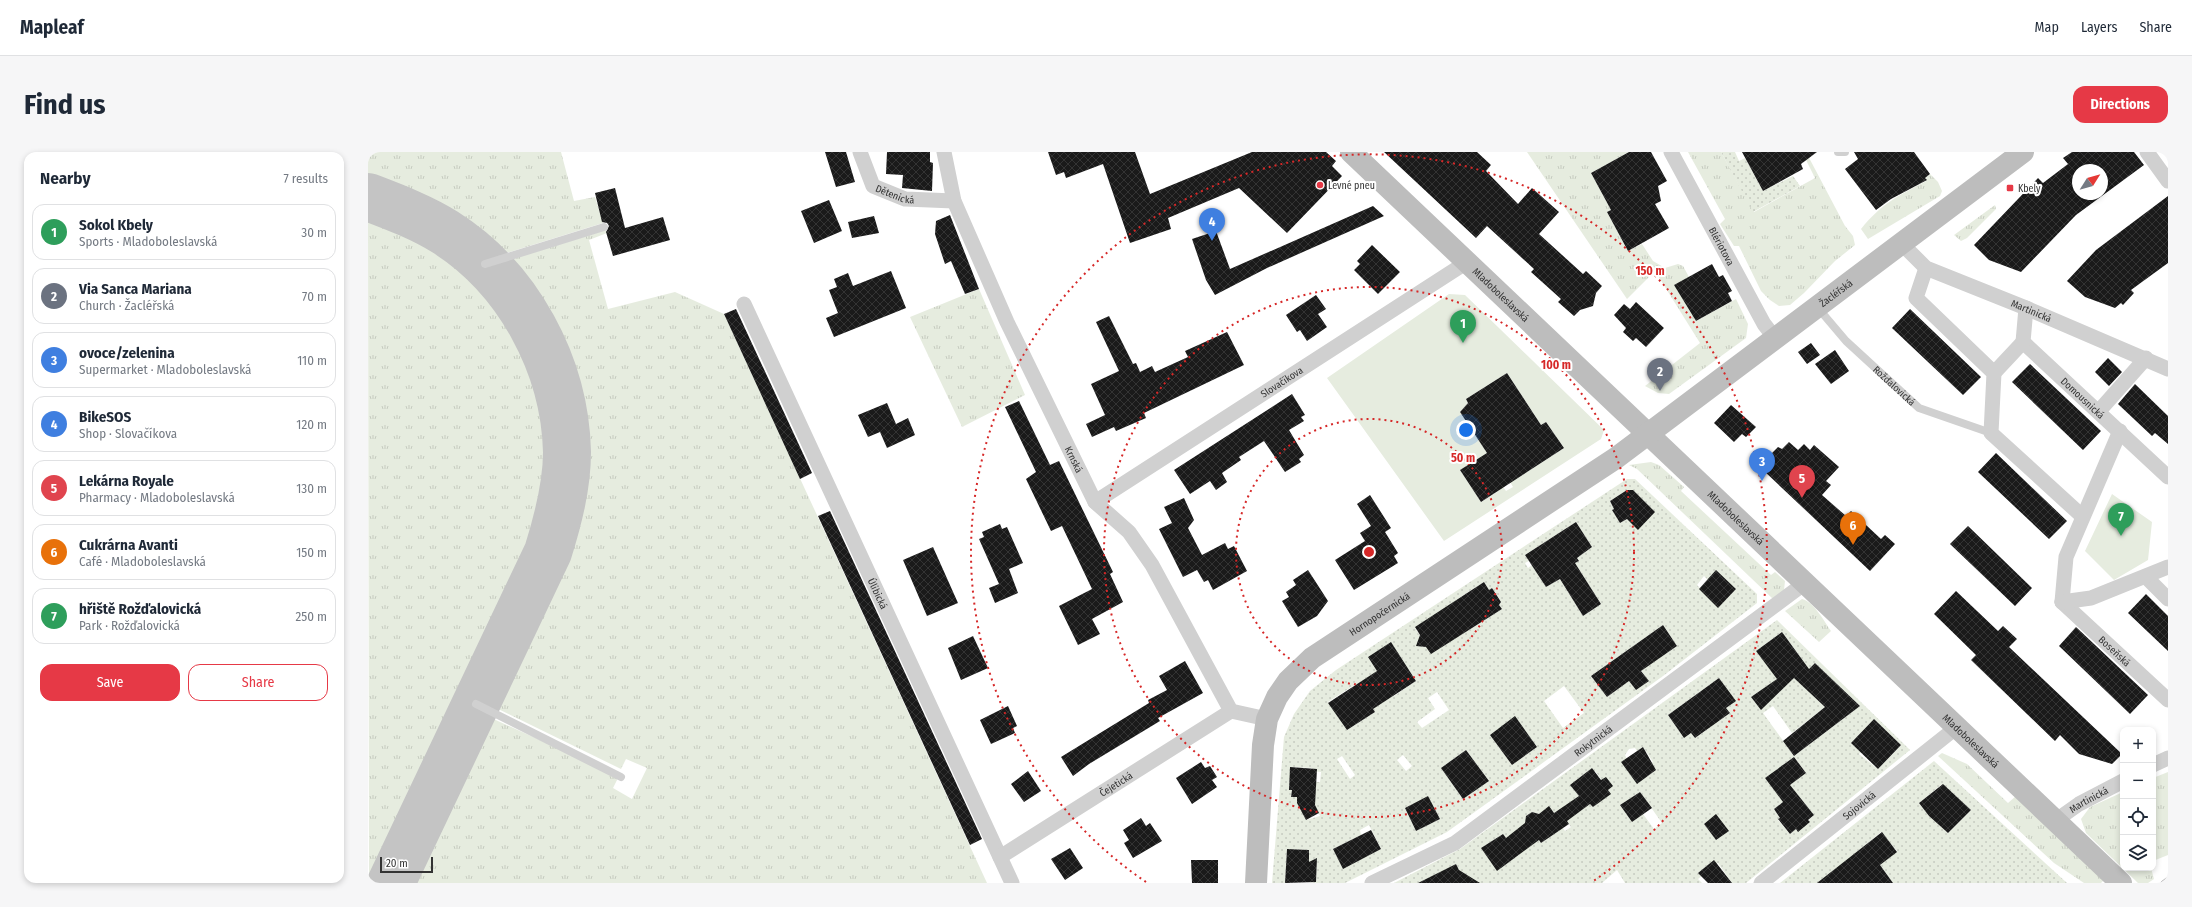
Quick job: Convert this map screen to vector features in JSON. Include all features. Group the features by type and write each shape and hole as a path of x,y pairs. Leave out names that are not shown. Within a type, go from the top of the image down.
{"street":[{"name":"Dětenická","path":"860,152 873,186 905,199 954,201"},
{"name":"Krnská","path":"944,152 954,201 1007,322 1096,502 1129,532 1152,565 1231,711"},
{"name":"Mladoboleslavská","path":"1351,152 2121,883"},
{"name":"Blériotova","path":"1671,152 1764,324 1775,338"},
{"name":"Žacléřská","path":"1648,434 2023,152"},
{"path":"2147,152 2168,180"},
{"name":"Martinická","path":"1901,243 1926,268 2146,358 2168,369"},
{"name":"Slovačíkova","path":"1096,502 1467,262"},
{"path":"1926,268 1916,298 1994,373"},
{"name":"Úlibická","path":"744,304 1012,883"},
{"path":"1991,433 1994,373 2023,342 2026,308"},
{"name":"Domousnická","path":"2023,342 2099,411 2168,477"},
{"path":"2099,411 2146,358"},
{"path":"2120,431 2082,516 2066,557 2062,602 2091,598 2168,567"},
{"name":"Rožďalovická","path":"1991,433 2082,516"},
{"name":"Hornopočernická","path":"1256,883 1263,745 1267,719 1277,697 1288,681 1312,658 1605,465 1648,434"},
{"path":"2146,577 2168,599"},
{"name":"Rokytnická","path":"1372,883 1455,843 1805,583"},
{"name":"Boseňská","path":"2062,602 2168,700"},
{"path":"1231,711 1267,719"},
{"name":"Čejetická","path":"1000,857 1231,711"},
{"name":"Sojovická","path":"1761,883 1957,727"},
{"path":"2156,764 2168,758"},
{"name":"Martinická","path":"2056,821 2079,804 2120,783"}],"lane":[{"path":"1838,152 1845,152"},
{"path":"485,264 604,227"},
{"name":"Rožďalovická","path":"1817,307 1846,341 1919,408 1991,433"},
{"path":"476,704 621,777"}],"green space":[{"path":"368,152 561,152 574,201 595,197 603,223 510,252 501,253 468,226 440,208 368,177"},
{"path":"1527,152 1629,152 1591,173 1611,210 1607,212 1628,251 1642,244 1653,261 1665,268 1678,264 1683,266 1689,277 1675,285 1696,321 1736,299 1748,324 1746,338 1669,394 1658,393 1645,386 1700,343 1655,271 1627,299"},
{"path":"1688,152 1721,152 1754,212 1815,178 1806,160 1806,152 1845,226 1853,236 1855,245 1835,261 1804,293 1790,305 1779,306 1761,291 1739,246 1734,246 1720,224 1725,219"},
{"path":"1721,152 1735,152 1739,161 1745,158 1763,191 1793,176 1800,186 1753,212"},
{"path":"1930,174 1938,182 1942,191 1940,196 1868,239 1861,229 1869,220 1883,206 1926,181 1925,178"},
{"path":"1995,205 1996,209 1967,238 1961,241 1954,235"},
{"path":"368,220 416,239 446,259 485,296 504,321 519,348 530,376 538,405 543,436 544,467 540,515 533,540 369,883"},
{"path":"606,230 607,233 589,240 608,309 675,292 724,314 987,883 412,883 489,717 619,776 613,788 632,799 647,768 626,759 621,769 494,707 536,621 565,555 581,497 584,461 582,425 576,390 565,355 550,322 531,291 509,262 518,257"},
{"path":"979,289 1025,395 962,427 910,317"},
{"path":"1449,294 1465,295 1604,430 1601,439 1444,541 1327,378","holes":["1507,373 1541,425 1546,422 1564,448 1518,478 1509,480 1513,487 1506,491 1501,484 1497,492 1481,502 1460,470 1476,460 1491,459 1460,412 1468,403 1466,399"]},
{"path":"1651,462 1659,465 1684,487 1681,491 1771,575 1775,572 1785,581 1784,590 1773,599 1637,469 1629,465"},
{"path":"1627,479 1635,479 1757,594 1757,603 1663,676 1447,832 1345,883 1308,883 1316,882 1317,862 1309,862 1309,850 1287,849 1285,883 1272,883 1284,737 1294,714 1310,691 1336,670","holes":["1627,490 1632,490 1647,504 1638,530 1627,519 1620,523 1612,510 1614,509 1610,501","1576,522 1592,547 1577,558 1579,561 1575,563 1601,604 1583,616 1560,579 1546,587 1532,565 1528,568 1525,563 1529,561 1525,555","1716,571 1736,589 1718,607 1697,585 1704,576 1708,580","1484,582 1489,590 1492,588 1501,602 1499,605 1502,609 1469,630 1457,612 1462,609 1456,600","1430,618 1437,650 1433,653 1427,646 1422,647 1420,645 1421,637 1415,628","1663,625 1677,646 1641,670 1648,681 1636,690 1629,681 1607,697 1591,676","1391,643 1416,681 1394,696 1368,657","1356,684 1375,712 1347,730 1328,702","1564,686 1584,713 1563,728 1544,701","1437,692 1449,710 1422,728 1417,722 1435,709 1428,698","1515,717 1537,747 1512,765 1490,735","1466,750 1489,781 1463,799 1441,768","1403,755 1412,766 1406,771 1397,760","1342,756 1355,775 1350,779 1337,759","1291,767 1312,768 1312,771 1321,772 1320,782 1316,782 1316,792 1297,797 1291,796 1292,790 1289,790","1428,797 1440,819 1416,831 1405,808","1317,810 1320,816 1306,820 1302,812","1369,825 1381,849 1343,868 1333,849 1361,835 1360,830"]},
{"path":"2112,494 2152,522 2148,560 2114,580 2085,551"},
{"path":"1802,599 1815,608 1831,631 1819,642 1785,611"},
{"path":"1777,620 1910,750 1746,883 1732,883 1718,863 1710,869 1707,866 1698,873 1702,876 1698,879 1702,883 1625,883 1617,870 1602,883 1466,883 1464,873 1460,872 1456,864 1425,883 1394,883 1460,849","holes":["1782,632 1799,655 1789,663 1756,651","1815,663 1860,706 1794,756 1763,713 1773,706 1792,733 1825,707 1798,681","1719,678 1735,701 1726,708 1730,713 1719,721 1715,716 1708,729 1695,738 1691,733 1684,738 1668,715","1770,684 1771,686 1775,684 1780,692 1759,707 1751,697","1874,719 1901,745 1878,769 1859,754 1861,752 1851,743","1643,747 1653,762 1651,763 1656,770 1638,783 1625,755 1629,749 1635,748 1637,751","1794,757 1806,773 1766,778","1588,771 1595,771 1609,790 1593,807 1590,804 1583,802 1571,785","1640,792 1662,823 1654,829 1643,814 1632,822 1620,805","1793,794 1802,800 1814,815 1798,831 1796,829 1790,834 1778,820 1780,818 1774,809","1549,807 1554,813 1559,810 1571,827 1565,831 1563,828 1541,843 1527,822 1526,816 1532,812 1539,814","1716,815 1728,831 1716,840 1704,824","1503,834 1519,855 1497,870 1481,848"]},
{"path":"1942,753 1967,764 2008,803 2016,796 2104,880 2101,883 2084,883 2054,863 1938,756"},
{"path":"1934,761 2067,883 1893,883 1880,865 1897,851 1881,832 1820,883 1780,883","holes":["1941,785 1945,786 1971,810 1948,833 1929,816 1919,803"]},
{"path":"2168,772 2168,855 2156,860 2156,799 2156,777"},
{"path":"2120,793 2120,866 2086,833 2081,819 2090,807"},
{"path":"2126,871 2152,871 2154,879 2148,883 2138,883"}],"building":[{"path":"825,152 846,152 855,182 836,187"},
{"path":"887,152 930,152 930,162 933,163 932,191 902,188 903,175 886,174"},
{"path":"1048,152 1135,152 1150,194 1252,152 1326,152 1336,161 1332,166 1342,176 1287,233 1239,188 1168,218 1171,229 1130,243 1103,164 1066,178 1064,172 1056,175"},
{"path":"1384,152 1477,152 1491,165 1486,171 1518,204 1532,188 1559,212 1539,234 1583,274 1586,271 1602,286 1596,293 1593,306 1580,310 1574,316 1558,302 1561,299 1531,272 1534,269 1487,226 1476,238"},
{"path":"1629,152 1651,152 1667,181 1658,186 1661,201 1655,204 1669,228 1628,251 1607,212 1611,210 1591,173"},
{"path":"1742,152 1817,152 1801,164 1803,169 1763,191"},
{"path":"1854,152 1914,152 1930,174 1925,178 1927,180 1891,199 1876,210 1845,169 1858,159"},
{"path":"2072,152 2134,152 2144,165 2108,191 2108,164 2072,164 2072,200 2096,200 2076,215 2021,272 1989,260 1974,245 2038,178 2043,183 2068,164 2063,158"},
{"path":"615,188 625,228 663,217 670,240 613,256 606,232 609,226 607,223 602,222 595,193"},
{"path":"2168,196 2168,263 2131,290 2134,293 2123,305 2121,303 2115,308 2085,297 2067,281 2096,250"},
{"path":"829,200 842,231 814,243 801,211"},
{"path":"1373,206 1384,216 1267,268 1215,295 1206,280 1192,239 1216,231 1230,269"},
{"path":"950,215 979,289 965,294 951,261 945,264 935,234 936,221"},
{"path":"874,216 879,233 852,238 848,222"},
{"path":"1372,245 1400,272 1378,294 1354,270 1360,264 1357,261"},
{"path":"1712,264 1719,277 1723,275 1732,291 1728,293 1732,301 1696,321 1674,285"},
{"path":"891,271 906,308 834,337 826,318 838,313 829,290 837,287 834,279 848,273 853,286"},
{"path":"1316,295 1326,309 1318,314 1327,327 1307,341 1300,330 1297,332 1286,315"},
{"path":"1636,302 1664,328 1646,347 1636,338 1633,341 1623,332 1626,328 1614,315 1624,304 1630,309"},
{"path":"736,309 812,473 800,479 724,314"},
{"path":"1910,309 1981,377 1963,395 1892,328"},
{"path":"1109,316 1133,364 1136,363 1140,372 1152,366 1155,372 1188,357 1185,351 1227,332 1244,365 1144,413 1146,418 1116,431 1114,427 1092,437 1086,424 1105,415 1091,384 1119,371 1096,322"},
{"path":"1811,343 1820,355 1807,364 1798,352"},
{"path":"1835,350 1849,371 1831,384 1815,364"},
{"path":"2108,358 2122,372 2109,386 2095,372"},
{"path":"2030,364 2101,431 2083,450 2012,382"},
{"path":"1507,373 1541,425 1546,422 1564,448 1481,502 1460,470 1487,453 1460,412 1468,403 1466,399"},
{"path":"2135,384 2168,416 2168,444 2155,433 2152,436 2118,404"},
{"path":"1292,394 1305,415 1301,417 1304,421 1289,430 1304,455 1299,459 1301,462 1285,472 1264,441 1239,457 1241,460 1222,473 1227,482 1216,490 1210,481 1190,494 1174,470"},
{"path":"1019,401 1050,465 1059,461 1113,572 1110,574 1123,602 1092,619 1100,634 1078,645 1059,606 1092,589 1062,526 1051,531 1026,479 1036,472 1005,407"},
{"path":"887,403 896,424 908,418 915,435 887,448 880,432 868,437 858,415"},
{"path":"1731,405 1756,427 1746,437 1742,434 1734,442 1714,423"},
{"path":"1789,442 1798,450 1804,444 1810,450 1814,445 1839,467 1826,481 1831,485 1822,495 1846,516 1851,511 1881,539 1885,535 1895,544 1870,571 1763,470 1770,462 1766,459 1778,447 1782,449"},
{"path":"1996,453 2067,521 2049,539 1978,472"},
{"path":"1627,490 1633,490 1655,512 1638,530 1627,519 1620,523 1612,510 1614,509 1610,501"},
{"path":"1370,495 1391,528 1385,532 1398,553 1394,556 1398,563 1354,590 1335,560 1365,541 1360,533 1371,526 1357,504"},
{"path":"1184,498 1194,520 1188,528 1202,555 1225,543 1228,549 1234,546 1247,571 1213,590 1208,580 1204,582 1197,570 1183,577 1159,529 1172,523 1164,507"},
{"path":"830,511 982,839 970,845 818,516"},
{"path":"1576,522 1592,547 1577,558 1579,561 1575,563 1601,604 1583,616 1560,579 1546,587 1525,555"},
{"path":"1000,524 1002,529 1007,527 1023,563 1009,569 1018,593 995,603 989,588 999,584 979,539 984,537 982,532"},
{"path":"1968,526 2032,588 2015,606 1950,544"},
{"path":"933,547 958,603 927,616 903,560"},
{"path":"1308,570 1328,601 1317,616 1298,627 1282,601 1289,597 1286,592 1296,585 1293,580"},
{"path":"1716,570 1736,589 1718,608 1699,589"},
{"path":"1484,582 1489,590 1492,588 1501,602 1499,605 1502,609 1431,654 1426,647 1416,646 1420,635 1415,627"},
{"path":"1956,591 1998,631 2003,626 2017,639 2009,647 2120,752 2120,756 2112,764 2079,754 2060,735 2055,741 1971,660 1976,655 1934,614"},
{"path":"2146,594 2168,616 2168,651 2128,613"},
{"path":"1663,625 1677,646 1641,671 1649,681 1636,690 1629,681 1607,697 1591,676"},
{"path":"2076,627 2148,695 2130,714 2059,646"},
{"path":"1782,632 1809,669 1815,663 1860,706 1794,756 1783,741 1825,707 1794,678 1761,710 1751,697 1777,679 1756,651"},
{"path":"973,636 988,668 961,680 948,648"},
{"path":"1391,642 1416,681 1373,709 1375,712 1347,730 1328,703 1377,671 1368,657"},
{"path":"1185,661 1203,693 1158,718 1160,721 1089,764 1073,776 1061,757 1149,703 1148,700 1167,690 1159,676"},
{"path":"1719,678 1736,701 1726,708 1730,713 1695,738 1691,733 1684,738 1668,715"},
{"path":"1008,706 1017,726 1013,728 1015,733 991,744 980,720"},
{"path":"1515,716 1537,747 1512,765 1490,735"},
{"path":"1874,719 1901,745 1878,769 1851,743"},
{"path":"1643,747 1656,770 1637,784 1621,762"},
{"path":"1466,750 1489,781 1463,799 1441,768"},
{"path":"1794,757 1806,773 1790,785 1814,815 1808,820 1810,822 1798,832 1796,829 1790,834 1778,819 1780,818 1774,809 1783,802 1765,778"},
{"path":"1201,762 1205,768 1210,766 1217,777 1212,780 1217,787 1192,804 1176,778"},
{"path":"1290,767 1317,769 1315,805 1319,813 1306,820 1297,803 1297,797 1291,797 1292,790 1289,790"},
{"path":"1592,768 1601,780 1606,777 1613,786 1608,790 1611,794 1593,807 1590,804 1567,821 1569,824 1541,843 1539,840 1497,871 1481,848 1503,834 1506,838 1525,823 1526,816 1532,812 1539,814 1549,806 1554,813 1579,796 1570,785"},
{"path":"1028,771 1041,791 1024,802 1011,784"},
{"path":"1943,784 1971,810 1948,833 1929,816 1919,803"},
{"path":"1640,792 1652,808 1632,822 1620,805"},
{"path":"1428,796 1440,819 1416,831 1405,808"},
{"path":"1716,814 1729,831 1716,840 1704,824"},
{"path":"1141,818 1146,826 1150,823 1162,841 1133,858 1124,843 1129,840 1123,830"},
{"path":"1371,830 1381,849 1343,869 1333,849"},
{"path":"1882,832 1897,852 1880,865 1893,883 1817,883"},
{"path":"1070,848 1083,868 1065,880 1051,859"},
{"path":"1287,849 1309,850 1309,862 1317,858 1316,882 1285,883"},
{"path":"1191,860 1218,860 1218,883 1192,883"},
{"path":"1714,860 1732,883 1708,883 1698,873"},
{"path":"1456,864 1459,870 1480,883 1418,883"}],"taxiway":[{"path":"368,197 417,217 445,232 471,251 495,274 515,299 533,327 547,356 557,387 564,419 567,452 567,465 561,503 548,552 391,883"}],"railway":[{"path":"2163,883 2168,879"}],"place":[{"name":"Levné pneu","path":"1320,185"},
{"name":"Kbely","path":"2010,188"},
{"name":"BikeSOS","path":"1212,241"},
{"name":"Sokol Kbely","path":"1463,343"},
{"name":"Via Sanca Mariana","path":"1660,391"},
{"name":"ovoce/zelenina","path":"1762,481"},
{"name":"Lekárna Royale","path":"1802,498"},
{"name":"hřiště Rožďalovická","path":"2121,536"},
{"name":"Cukrárna Avanti","path":"1853,545"}]}
